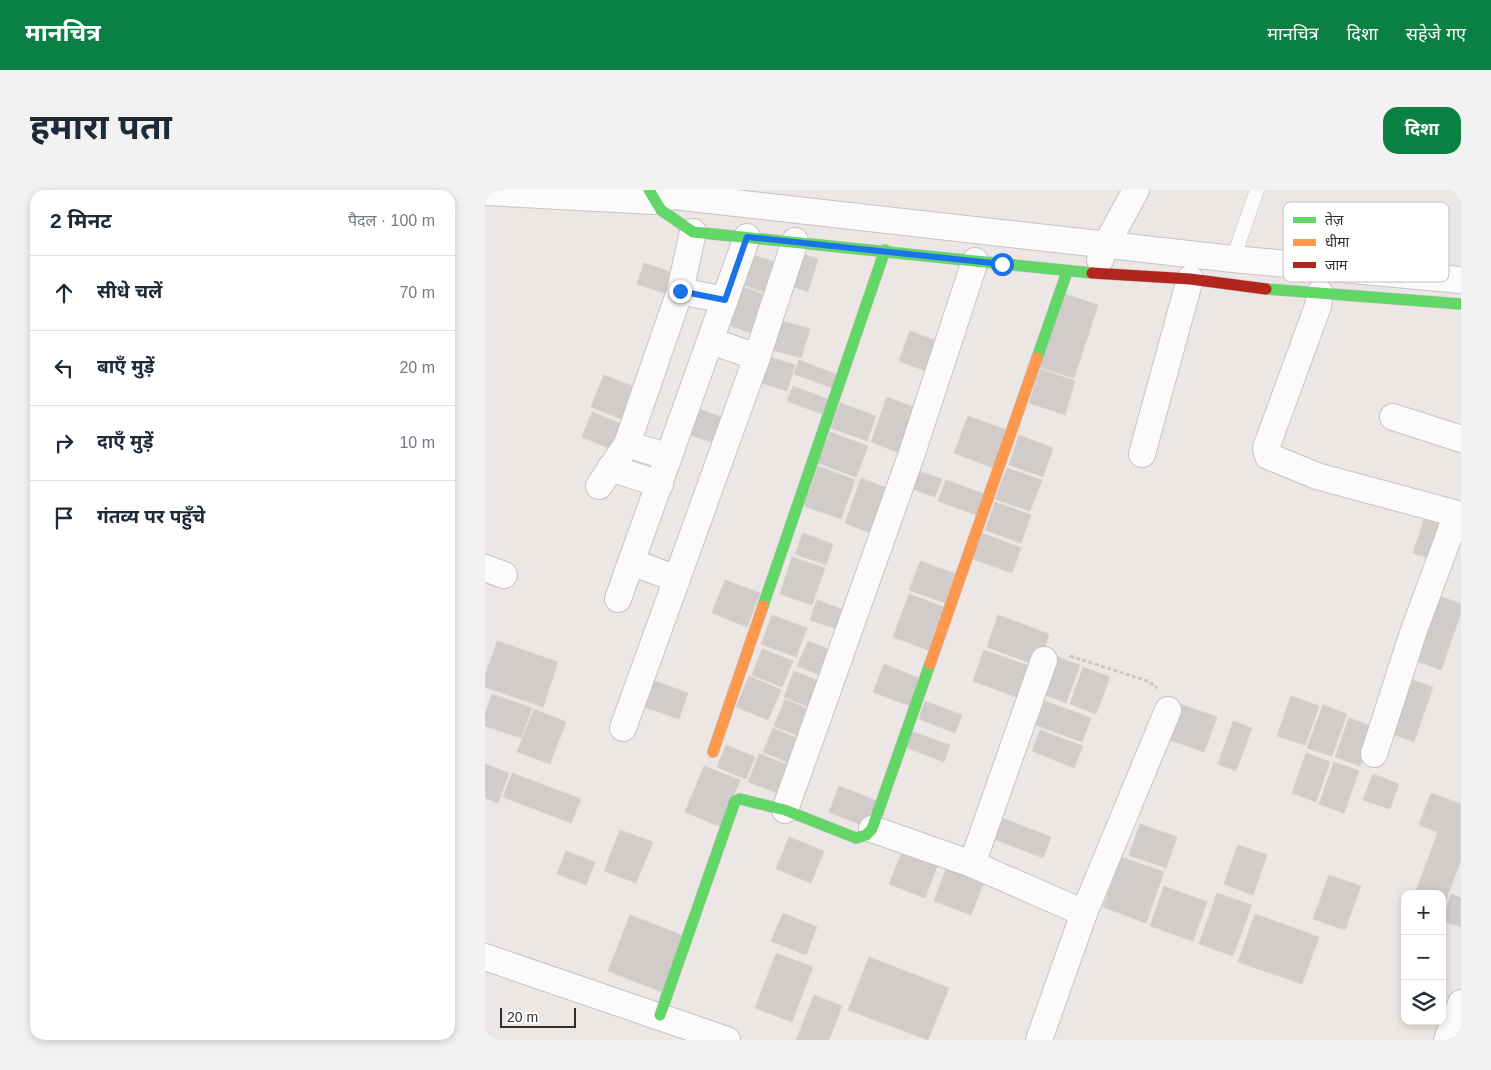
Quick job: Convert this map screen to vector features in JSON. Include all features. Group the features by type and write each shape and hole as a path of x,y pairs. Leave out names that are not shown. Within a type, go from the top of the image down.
{"street":[{"path":"1095,273 1106,245 1136,190"},
{"path":"485,192 661,194 1283,264"},
{"path":"661,194 659,210 673,221 693,232 885,250 1067,272 1189,279 1258,288 1461,304"},
{"path":"659,484 605,477 627,444 680,291 693,232"},
{"path":"618,598 747,237"},
{"path":"623,728 757,356 795,241"},
{"path":"713,752 885,250"},
{"path":"785,810 911,456 975,261"},
{"path":"660,1016 733,803 739,799 785,810 856,838 861,838 872,829 1067,272"},
{"path":"1142,454 1189,279"},
{"path":"680,291 725,300"},
{"path":"1320,293 1318,306 1267,448 1268,456 1317,476 1459,515 1413,633 1374,754"},
{"path":"711,341 757,356"},
{"path":"1393,417 1461,439"},
{"path":"627,444 669,457"},
{"path":"631,562 677,578"},
{"path":"972,864 1044,660"},
{"path":"1039,1040 1084,913 1168,710"},
{"path":"872,829 972,864 1084,913"},
{"path":"485,957 727,1040"},
{"path":"1447,1040 1461,1004"}],"lane":[{"path":"1233,259 1257,190"}],"path":[{"path":"1044,660 1048,653 1055,651 1148,681 1163,692 1168,710"}],"building":[{"path":"799,253 818,259 808,292 789,285"},
{"path":"751,254 780,264 770,294 740,284"},
{"path":"644,263 679,275 672,296 637,284"},
{"path":"735,284 771,297 758,335 722,323"},
{"path":"1062,293 1098,305 1074,378 1038,367"},
{"path":"775,319 810,329 801,358 766,348"},
{"path":"910,331 942,343 931,373 899,361"},
{"path":"763,355 795,365 787,391 755,381"},
{"path":"799,360 838,375 833,388 794,374"},
{"path":"1040,369 1075,381 1065,415 1029,403"},
{"path":"604,375 642,390 629,422 591,407"},
{"path":"793,386 830,400 825,415 787,401"},
{"path":"887,397 921,410 905,455 871,442"},
{"path":"840,403 876,416 867,441 831,428"},
{"path":"690,406 731,420 723,446 681,432"},
{"path":"592,412 626,426 616,451 582,437"},
{"path":"968,416 1009,431 996,469 954,453"},
{"path":"830,432 868,446 856,477 818,463"},
{"path":"1019,435 1053,448 1043,477 1009,465"},
{"path":"818,466 855,480 841,519 804,506"},
{"path":"907,467 942,479 935,497 901,485"},
{"path":"1007,468 1042,480 1030,511 995,499"},
{"path":"861,478 892,490 876,535 845,523"},
{"path":"946,480 987,495 979,516 938,501"},
{"path":"995,502 1031,515 1021,543 985,530"},
{"path":"1428,508 1450,515 1435,560 1413,553"},
{"path":"803,533 833,544 826,565 795,554"},
{"path":"982,533 1021,548 1012,573 973,559"},
{"path":"792,557 825,568 812,605 780,594"},
{"path":"920,561 956,574 945,603 909,590"},
{"path":"725,580 760,593 747,627 712,613"},
{"path":"909,594 944,607 928,650 893,637"},
{"path":"1434,594 1461,604 1461,613 1441,670 1411,659"},
{"path":"817,600 852,613 846,632 810,620"},
{"path":"772,615 807,628 796,657 761,644"},
{"path":"998,615 1049,634 1038,666 987,647"},
{"path":"497,641 558,662 543,707 485,687 485,676"},
{"path":"808,641 838,653 828,678 797,666"},
{"path":"762,649 793,661 782,687 752,675"},
{"path":"984,650 1038,669 1027,701 973,681"},
{"path":"1054,656 1080,665 1066,703 1040,693"},
{"path":"884,664 923,680 912,707 873,692"},
{"path":"1083,667 1110,677 1096,714 1070,704"},
{"path":"794,671 824,683 814,709 784,697"},
{"path":"749,676 781,690 768,720 736,707"},
{"path":"646,678 688,693 679,719 636,704"},
{"path":"1407,678 1433,687 1414,742 1388,732"},
{"path":"492,694 532,708 521,738 485,726 485,714"},
{"path":"1291,696 1319,706 1305,745 1277,736"},
{"path":"785,699 812,711 801,737 774,726"},
{"path":"925,701 962,715 955,733 919,719"},
{"path":"1045,701 1091,718 1082,742 1036,725"},
{"path":"1177,703 1217,717 1204,752 1165,738"},
{"path":"1323,705 1347,714 1332,756 1307,748"},
{"path":"534,709 566,722 550,764 517,752"},
{"path":"1349,718 1374,727 1360,766 1335,757"},
{"path":"1233,721 1252,728 1236,771 1218,764"},
{"path":"773,728 806,742 796,766 763,752"},
{"path":"1040,730 1083,746 1074,768 1032,751"},
{"path":"911,731 950,745 944,762 905,747"},
{"path":"726,745 755,757 746,779 717,767"},
{"path":"1306,753 1330,762 1316,802 1292,793"},
{"path":"759,754 794,767 783,795 748,782"},
{"path":"1334,762 1359,771 1344,813 1319,804"},
{"path":"485,764 509,773 498,803 485,798"},
{"path":"704,766 740,780 721,827 685,812"},
{"path":"512,773 581,799 571,823 503,797"},
{"path":"1373,774 1399,784 1390,809 1363,800"},
{"path":"839,786 880,802 869,828 829,812"},
{"path":"1431,793 1461,804 1461,860 1446,900 1446,890 1416,890 1438,832 1419,825"},
{"path":"997,816 1051,837 1043,858 989,837"},
{"path":"1140,824 1177,837 1166,868 1129,855"},
{"path":"620,830 653,842 636,883 604,871"},
{"path":"789,837 824,851 811,883 776,869"},
{"path":"905,845 940,859 925,898 889,884"},
{"path":"1238,845 1267,855 1253,895 1224,884"},
{"path":"566,851 595,862 586,885 557,874"},
{"path":"1121,857 1164,872 1146,923 1103,907"},
{"path":"948,864 985,879 971,915 934,901"},
{"path":"1329,875 1361,886 1345,930 1313,919"},
{"path":"1164,886 1207,902 1193,941 1150,926"},
{"path":"1217,893 1252,905 1233,956 1199,944"},
{"path":"1451,894 1461,898 1461,927 1446,922 1446,909"},
{"path":"783,913 817,927 806,955 771,941"},
{"path":"1255,914 1319,937 1302,984 1238,962"},
{"path":"630,915 684,936 662,992 608,971"},
{"path":"776,953 813,967 792,1022 755,1008"},
{"path":"869,957 949,988 928,1040 848,1010"},
{"path":"814,995 842,1006 829,1040 796,1040"}],"traffic: fast":[{"path":"649,190 661,210 693,232 1092,273"},
{"path":"763,606 885,250"},
{"path":"1037,358 1067,272"},
{"path":"1266,289 1461,304"},
{"path":"660,1015 735,801 740,799 785,810 856,838 866,835 872,829 930,664"}],"traffic: slow":[{"path":"930,664 1037,358"},
{"path":"713,752 763,606"}],"traffic: jam":[{"path":"1092,273 1190,279 1266,289"}],"route":[{"path":"680,291 725,300 747,237 1002,264"}]}
